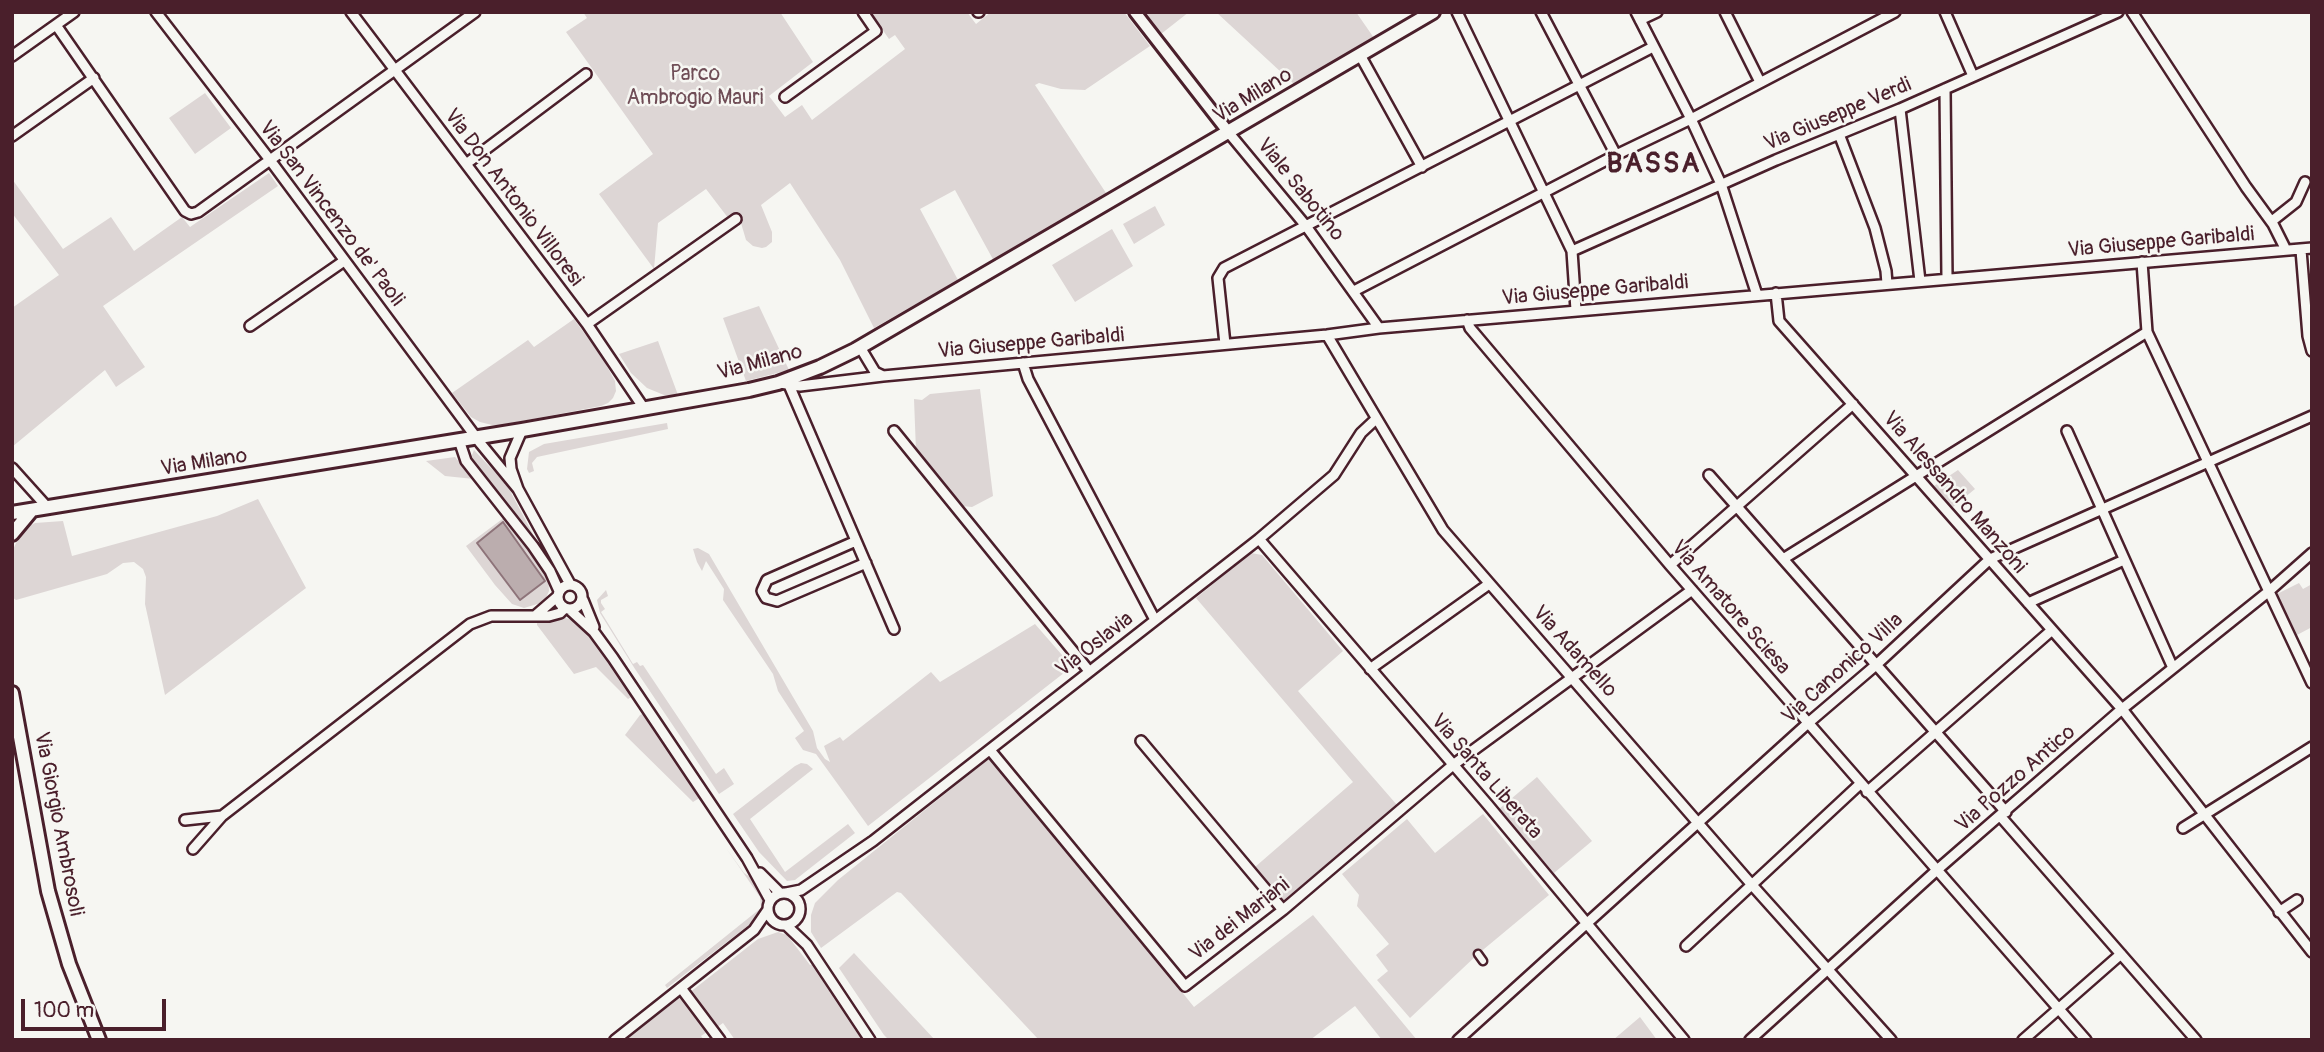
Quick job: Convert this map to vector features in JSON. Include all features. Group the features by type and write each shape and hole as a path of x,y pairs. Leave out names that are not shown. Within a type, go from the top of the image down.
{"main road":[{"name":"Via Milano","path":"12,513 476,438 784,384 860,347 1433,12"},
{"path":"12,534 32,510"},
{"name":"Via Giorgio Ambrosoli","path":"12,693 48,891 69,964 99,1040"}],"street":[{"path":"12,55 74,12"},
{"name":"Via Don Antonio Villoresi","path":"351,12 587,324 643,407"},
{"path":"56,25 185,211 191,214 198,212 475,12"},
{"path":"785,97 876,31 863,12"},
{"name":"Viale Sabotino","path":"1135,12 1306,226 1379,328"},
{"path":"1457,12 1572,251 1576,310"},
{"path":"1541,12 1616,155"},
{"path":"1657,12 1638,16 1721,184 1757,295"},
{"path":"1725,12 1760,82"},
{"path":"1354,291 1895,12"},
{"path":"1945,12 1973,76"},
{"name":"Via Giuseppe Verdi","path":"1572,251 2118,12"},
{"path":"2132,12 2246,187 2272,221 2286,250"},
{"name":"Via San Vincenzo de' Paoli","path":"160,13 476,438 518,489"},
{"path":"1225,344 1218,278 1224,268 1653,47"},
{"path":"1360,55 1422,167"},
{"path":"466,164 586,74"},
{"path":"12,136 93,78"},
{"path":"1945,89 1947,278"},
{"path":"1900,109 1920,281"},
{"path":"1839,134 1875,228 1887,284"},
{"path":"2272,221 2296,202 2305,182"},
{"path":"587,324 736,219"},
{"name":"Via Giuseppe Garibaldi","path":"784,384 800,386 1576,310 2312,248"},
{"path":"2301,250 2308,336 2312,351"},
{"path":"250,326 344,261"},
{"path":"2142,262 2147,332 2312,683"},
{"name":"Via Alessandro Manzoni","path":"1776,293 1779,321 2122,709 2312,952"},
{"name":"Via Amatore Sciesa","path":"1467,320 1469,328 1670,565 2086,1040"},
{"path":"1783,559 2147,332"},
{"name":"Via Adamello","path":"1327,335 1443,530 1752,885 1891,1040"},
{"path":"860,347 875,372 883,376"},
{"path":"1023,363 1034,390 1155,620"},
{"path":"784,384 894,629"},
{"path":"1670,565 1853,404"},
{"name":"Via Canonico Villa","path":"1458,1040 1807,724 1876,665 1990,559 2312,416"},
{"name":"Via Oslavia","path":"783,893 796,892 817,880 873,841 1259,539 1334,475 1361,433 1376,419"},
{"path":"522,430 510,457 518,489 570,584 581,590 587,615 613,658"},
{"path":"894,430 1089,671"},
{"path":"2067,431 2173,668"},
{"path":"459,440 466,461 550,571 559,602 594,632 613,658 747,858 770,900 767,911 754,930 615,1040"},
{"path":"12,468 48,508"},
{"path":"1709,475 1935,732 2196,1040"},
{"name":"Via Santa Liberata","path":"1259,539 1684,1040"},
{"path":"856,541 767,580 762,590 766,598 777,601 866,564"},
{"name":"Via Pozzo Antico","path":"1750,1040 1937,870 2122,709 2268,592 2312,553"},
{"path":"2028,603 2124,560"},
{"path":"536,615 570,584"},
{"path":"1370,669 1489,584"},
{"name":"Via dei Mariani","path":"990,750 1185,985 1283,911 1453,765 1692,590"},
{"path":"193,849 222,816 470,624 491,615 549,616 578,607 583,600"},
{"path":"1867,792 2052,630"},
{"path":"1141,741 1283,911"},
{"path":"2183,828 2312,747"},
{"path":"1686,946 1860,784"},
{"path":"186,820 222,816"},
{"path":"747,858 783,893 795,898 800,907 797,918 807,945"},
{"name":"Via Oslavia","path":"800,907 817,880"},
{"path":"770,900 783,893"},
{"path":"2279,912 2297,900"},
{"path":"767,911 775,923"},
{"path":"786,925 797,918"},
{"path":"754,930 775,923 786,925 807,945 870,1040"},
{"path":"1478,954 1483,961"},
{"path":"2023,1040 2121,954"},
{"path":"681,988 720,1040"}],"green space":[{"name":"Parco Ambrogio Mauri","path":"583,12 780,12 813,62 769,96 785,117 802,105 812,120 905,49 895,35 889,39 870,12 967,12 976,24 991,12 1124,12 1150,46 1085,90 1061,89 1039,83 1035,85 1108,196 995,263 955,190 920,209 958,280 874,328 840,260 790,183 761,205 772,232 772,242 766,247 753,246 746,240 741,223 735,227 706,189 658,223 654,269 599,194 653,154 566,32 587,18"},
{"path":"1144,12 1189,12 1161,34"},
{"path":"1216,12 1356,12 1374,38 1295,85"},
{"path":"205,93 231,128 195,154 169,118"},
{"path":"269,173 278,186 103,306 145,367 116,387 105,370 12,447 12,308 59,275 12,213 12,179 63,249 111,217 134,251 182,217 190,227"},
{"path":"1155,206 1165,225 1134,244 1123,224"},
{"path":"1112,229 1133,266 1075,302 1052,265"},
{"path":"759,306 789,370 746,381 723,318"},
{"path":"574,319 603,359 615,381 616,391 608,403 492,425 471,417 452,393 528,340 534,347"},
{"path":"658,341 678,395 664,395 647,388 631,373 619,354"},
{"path":"980,389 993,496 972,507 962,506 916,451 914,399 922,400 930,394"},
{"path":"667,423 668,429 537,457 532,463 534,471 529,473 527,469 529,452 544,444"},
{"path":"474,450 507,485 535,538 563,580 558,583 473,465"},
{"path":"455,457 474,479 445,476 426,461"},
{"path":"1958,470 1975,489 1953,507 1934,486"},
{"path":"258,499 306,588 165,695 145,604 146,577 143,569 134,562 123,563 107,574 16,600 12,597 12,552 22,530 35,523 63,521 72,556 217,516"},
{"path":"505,517 548,577 549,591 544,602 524,608 512,604 466,546"},
{"path":"698,548 709,554 813,731 817,748 830,762 824,746 840,737 843,741 931,672 940,682 1035,624 1069,663 1069,669 868,826 816,754 803,750 795,738 804,731 778,691 773,674 723,600 724,589 706,561 702,571 693,549"},
{"path":"1251,553 1262,555 1343,651 1298,691 1397,805 1283,901 1255,867 1353,782 1196,598"},
{"path":"2299,583 2303,589 2312,584 2312,627 2297,635 2277,594"},
{"path":"606,590 608,596 601,600 605,609 601,612 633,664 637,662 640,666 643,665 716,774 724,768 734,784 719,794 635,669 600,613 597,600"},
{"path":"563,617 572,620 586,631 633,696 628,699 596,667 574,674 537,625 537,621"},
{"path":"645,713 701,797 693,802 625,735 640,715"},
{"path":"992,756 1194,1007 1313,915 1417,1040 1382,1040 1355,1006 1310,1040 1039,1040 901,893 897,892 821,948 811,932 811,915 815,903 838,880"},
{"path":"801,763 813,769 750,819 785,872 848,824 855,833 795,880 787,881 759,852 733,814"},
{"path":"1537,777 1592,841 1554,873 1499,809"},
{"path":"1483,814 1549,895 1478,954 1410,1018 1377,980 1388,971 1376,955 1389,944 1357,906 1359,895 1342,874 1407,819 1435,853"},
{"path":"726,848 744,873 755,880 766,902 765,909 758,918 667,988 665,985 761,908 760,897"},
{"path":"778,932 787,935 810,965 814,964 864,1040 735,1040 723,1023 716,1028 689,993 758,939"},
{"path":"854,953 935,1040 889,1040 884,1035 839,968"},
{"path":"680,996 707,1032 701,1036 704,1040 624,1040"},
{"path":"1640,1017 1657,1040 1613,1040"}],"shaded area":[{"path":"503,522 545,581 520,600 477,543"}],"district":[{"name":"BASSA","path":"1654,165"}]}
